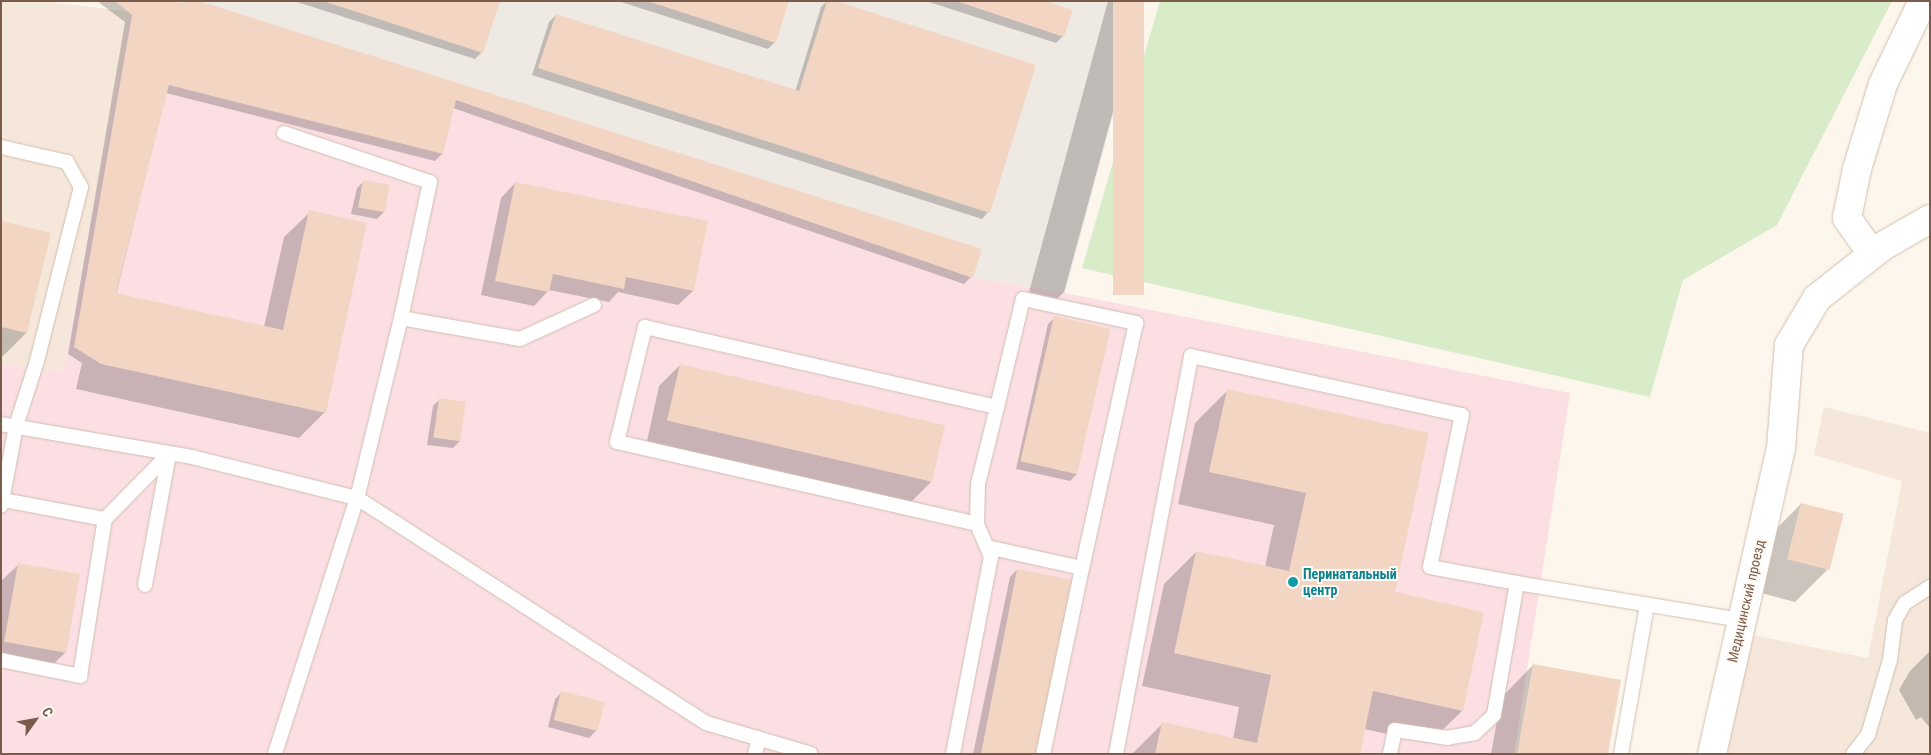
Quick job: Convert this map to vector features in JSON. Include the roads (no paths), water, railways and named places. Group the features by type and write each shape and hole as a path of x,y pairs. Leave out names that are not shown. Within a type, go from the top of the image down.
{"street":[{"path":"1872,254 1847,218 1857,169 1883,84 1923,1"},
{"name":"Медицинский проезд","path":"1712,754 1781,448 1789,345 1816,298 1872,254 1930,219"}],"lane":[{"path":"276,754 357,498 401,318 430,182 284,133"},
{"path":"1,147 66,162 81,188 37,361 16,426 2,503 105,519"},
{"path":"953,754 991,557 977,524 978,484 1023,299 1136,324 1043,754"},
{"path":"401,318 520,340 594,305"},
{"path":"977,524 617,442 645,327 997,407"},
{"path":"1116,754 1190,356 1462,415 1430,567 1741,620"},
{"path":"1,424 169,454 357,498 706,723 812,754"},
{"path":"1,660 80,676 105,519 169,454"},
{"path":"145,585 169,454"},
{"path":"987,547 1082,568"},
{"path":"1390,754 1395,730 1448,738 1474,733 1494,715 1517,583"},
{"path":"1853,754 1868,734 1890,660 1895,620 1905,603 1930,588"},
{"path":"1622,754 1647,605"},
{"path":"755,754 759,738"}],"place":[{"name":"Перинатальный центр","path":"1293,582"}]}
